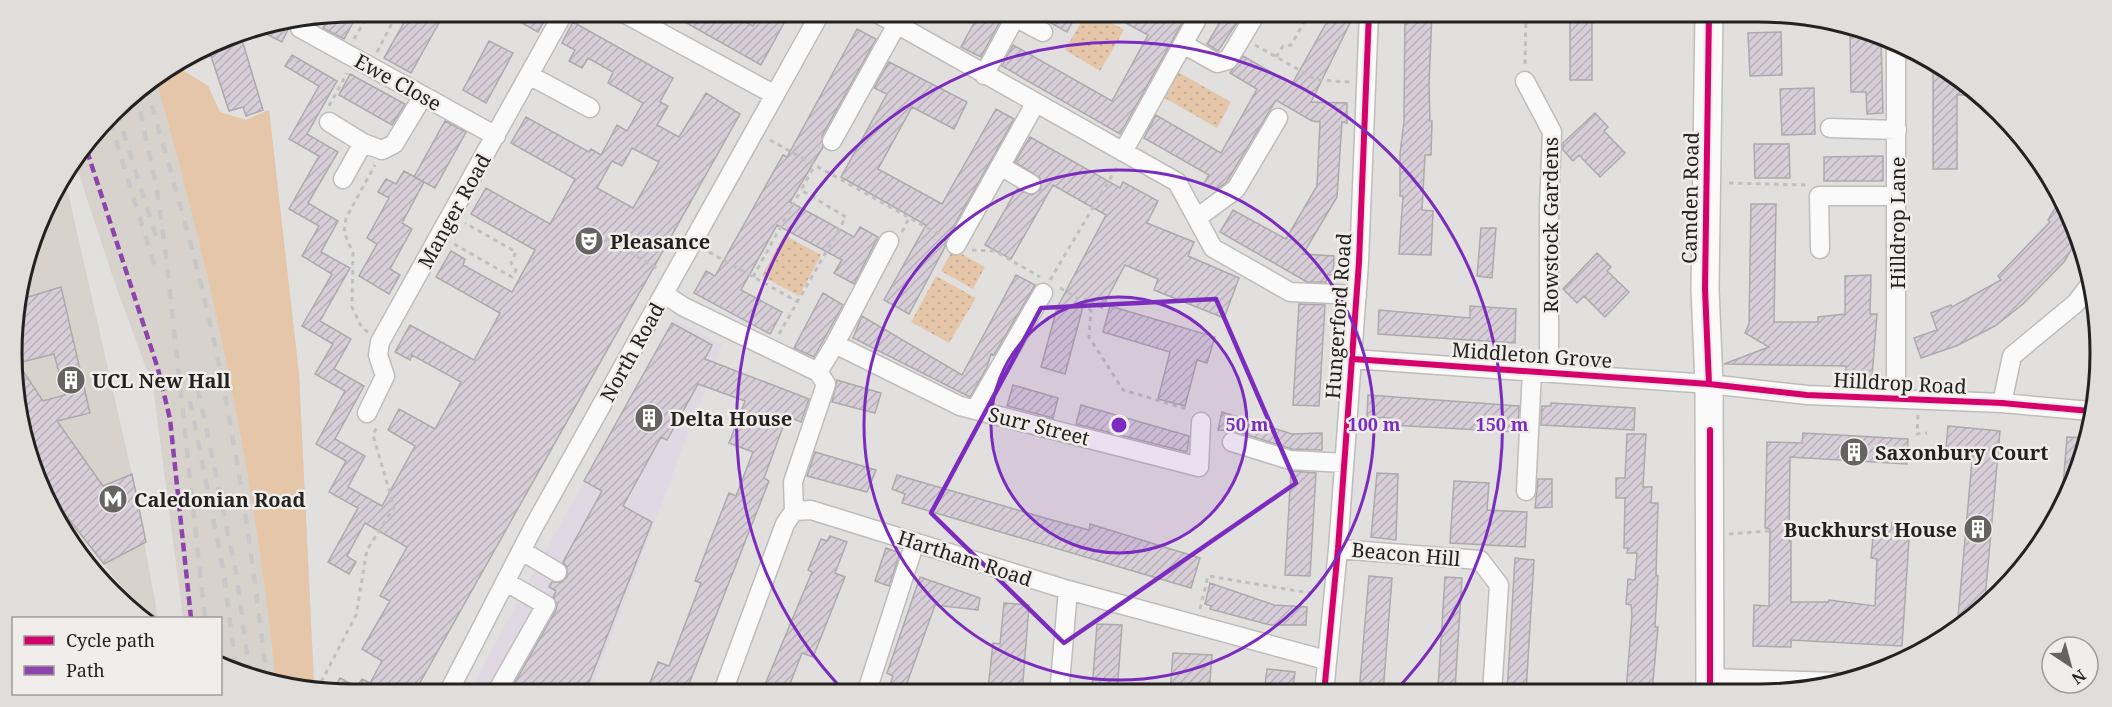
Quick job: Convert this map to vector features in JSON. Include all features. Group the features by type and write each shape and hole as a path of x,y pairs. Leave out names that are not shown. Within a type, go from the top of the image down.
{"highway":[{"name":"Camden Road","path":"1709,22 1705,289 1709,384 1710,684"}],"street":[{"name":"Manger Road","path":"367,413 385,376 378,354 380,342 558,22"},
{"path":"640,22 775,95"},
{"name":"North Road","path":"453,684 522,551 815,22"},
{"path":"893,22 1035,104 1177,182 1213,248 1290,292 1357,295"},
{"path":"984,75 1013,22"},
{"path":"1029,22 1044,32"},
{"path":"1124,153 1195,22"},
{"path":"1183,44 1217,63 1222,63 1228,60 1251,22"},
{"name":"Hungerford Road","path":"1325,684 1353,359 1369,22"},
{"path":"832,141 897,24"},
{"name":"Ewe Close","path":"300,28 496,136"},
{"name":"Hilldrop Lane","path":"1896,53 1897,196 1906,308 1896,399"},
{"path":"529,75 590,108"},
{"name":"Rowstock Gardens","path":"1525,81 1552,132 1541,372 1526,491"},
{"path":"329,122 363,143 382,150 394,144 423,96"},
{"path":"956,245 1035,104"},
{"path":"1197,218 1236,189 1278,118"},
{"path":"1830,128 1897,130"},
{"path":"343,179 363,143"},
{"path":"1000,166 1031,184"},
{"path":"1820,249 1819,196 1897,196"},
{"path":"818,372 889,241"},
{"path":"668,286 684,307 818,372 826,384 793,482 794,511 784,524 726,684"},
{"name":"Surr Street","path":"975,410 1046,287"},
{"path":"2002,403 2012,356 2076,303 2084,293"},
{"name":"Surr Street","path":"835,344 892,375 960,406 1199,466 1201,422"},
{"name":"Middleton Grove","path":"1353,359 1709,384"},
{"name":"Hilldrop Road","path":"1709,384 1807,395 2002,403 2084,410"},
{"path":"1232,442 1290,460 1344,463"},
{"name":"Hartham Road","path":"794,511 811,510 1068,590 1326,660"},
{"path":"869,684 915,542"},
{"name":"Beacon Hill","path":"1338,549 1480,560 1499,585 1493,684"},
{"path":"522,551 557,572"},
{"path":"501,684 546,604 506,582"},
{"path":"1060,684 1068,590"},
{"path":"1752,684 1790,683"}],"path":[{"path":"357,60 367,22"},
{"path":"329,122 327,112 357,60 389,22"},
{"path":"1276,57 1283,46 1291,45 1304,22"},
{"path":"1525,81 1526,22"},
{"path":"1248,42 1317,80 1366,83"},
{"path":"755,132 956,245 969,250 995,251 1046,287 1083,301 1091,311 1089,337 1123,390 1193,410 1201,422"},
{"path":"1046,287 1124,153"},
{"path":"753,277 815,165"},
{"path":"1728,183 1806,185 1819,196"},
{"path":"771,349 846,217 801,190"},
{"path":"439,236 512,277 516,270 511,263 516,252 451,215"},
{"path":"606,238 668,286"},
{"path":"709,252 798,302"},
{"path":"1918,400 1917,434 1927,433"},
{"path":"1709,539 1736,532 1769,531"},
{"path":"1196,626 1208,576 1285,590 1333,594"}],"highlighted area":[{"path":"1216,299 1296,483 1064,643 931,513 1041,308"}],"shaded area":[{"path":"1081,22 1111,22 1124,30 1100,71 1065,50"},
{"path":"184,71 208,86 220,112 246,120 269,110 299,374 314,682 268,673 222,657 222,617 183,617 153,387 115,284 78,170 119,119 152,91"},
{"path":"184,71 208,86 220,112 246,120 269,110 299,374 314,682 275,675 257,531 230,380 196,229 158,87"},
{"path":"1178,72 1231,102 1217,128 1163,97"},
{"path":"67,188 132,474 158,617 153,617 132,599 66,518 40,460 25,397 22,354 29,289 40,247"},
{"path":"784,235 821,255 799,296 762,276"},
{"path":"953,249 985,267 973,289 941,271"},
{"path":"936,276 976,298 949,343 911,322"},
{"path":"673,318 722,345 593,684 473,684"}],"building":[{"path":"353,22 344,39 323,28 325,24"},
{"path":"404,22 439,22 411,73 384,58"},
{"path":"520,22 544,22 538,32"},
{"path":"573,22 673,78 660,102 668,106 657,125 679,137 706,93 740,114 419,684 359,684 362,679 370,683 382,661 362,649 390,601 380,596 407,547 365,523 347,556 356,562 349,574 328,562 358,508 329,492 346,461 316,444 345,391 315,374 333,344 302,326 332,274 302,256 319,226 289,209 319,156 289,139 319,86 285,66 292,55 337,81 307,134 338,152 308,203 338,221 321,252 350,268 320,321 351,339 334,369 364,386 335,439 365,456 348,487 382,506 415,446 388,430 399,409 435,429 461,382 412,355 410,360 395,352 410,325 474,360 500,313 436,277 451,251 465,259 463,265 512,292 535,250 471,214 486,188 550,224 575,179 511,143 526,117 589,152 591,149 601,155 617,125 627,131 643,103 608,83 613,72 588,58 582,68 569,61 575,50 562,43","holes":["632,148 659,162 633,208 597,188 612,161 622,166"]},
{"path":"685,22 745,22 753,26 755,22 785,22 761,65"},
{"path":"975,22 1000,22 981,57 961,47"},
{"path":"1049,22 1072,22 1067,32"},
{"path":"1124,22 1182,23 1120,134 1002,66 1013,45 1112,101 1148,35"},
{"path":"1220,22 1237,22 1218,51 1207,44"},
{"path":"1327,22 1351,22 1311,102 1347,103 1347,123 1342,122 1337,197 1303,254 1334,256 1333,275 1327,275 1326,282 1307,282 1220,232 1233,210 1286,239 1317,186 1320,122 1312,121 1276,100 1226,183 1215,190 1203,185 1209,175 1144,138 1156,115 1221,153 1257,89 1230,73 1243,56 1292,84"},
{"path":"1405,22 1432,22 1429,85 1430,121 1432,121 1431,155 1425,155 1422,210 1433,211 1431,255 1399,254 1403,196 1400,196 1400,154 1404,121"},
{"path":"1570,22 1592,22 1592,80 1570,80"},
{"path":"288,29 282,42 267,34"},
{"path":"857,29 876,39 822,136 823,147 790,202 854,237 860,227 878,237 854,284 834,273 842,260 777,225 741,290 782,312 770,334 694,293 706,271 715,276 783,155 787,157"},
{"path":"1781,32 1782,75 1750,76 1748,33"},
{"path":"1850,36 1881,46 1883,113 1867,114 1866,92 1851,92"},
{"path":"489,41 513,53 486,103 463,90"},
{"path":"243,43 263,110 246,116 243,107 229,111 211,56"},
{"path":"889,62 967,102 954,129 912,107 878,169 942,204 996,109 1014,119 946,240 945,247 909,314 884,300 926,225 841,177 887,94 874,88"},
{"path":"1933,72 1965,95 1957,95 1957,169 1933,169"},
{"path":"350,74 405,104 392,125 339,95"},
{"path":"1814,88 1815,134 1782,135 1780,89"},
{"path":"1595,113 1608,127 1604,131 1625,153 1600,177 1579,155 1573,161 1563,150 1563,143"},
{"path":"445,121 466,132 435,188 414,177"},
{"path":"1030,137 1120,188 1123,182 1158,201 1147,223 1194,242 1188,256 1239,278 1224,318 1154,290 1158,279 1125,265 1102,308 1085,299 1065,374 1041,367 1057,308 1106,215 1053,185 1011,259 985,245 1017,189 1032,195 1041,189 1040,178 1015,162"},
{"path":"1754,144 1789,144 1790,178 1755,178"},
{"path":"1883,156 1883,181 1824,181 1824,157"},
{"path":"404,171 424,182 402,223 412,229 390,269 400,275 389,294 359,276 377,244 367,238 389,198 378,192 386,179 396,184"},
{"path":"1751,204 1776,204 1774,322 1818,322 1818,317 1845,314 1845,276 1871,275 1870,314 1877,314 1872,377 1846,377 1846,366 1724,364 1769,347 1745,333 1749,324"},
{"path":"2055,208 2072,248 2064,262 2023,304 1995,326 1956,346 1921,358 1914,338 1937,330 1931,313 1951,305 1952,307 2001,280 1998,276 2050,222 2048,220"},
{"path":"1481,228 1496,228 1492,278 1477,276"},
{"path":"1597,253 1611,267 1607,271 1629,292 1605,317 1584,296 1577,303 1563,289"},
{"path":"1016,275 1035,285 994,355 991,354 987,367 970,397 853,338 862,316 962,375"},
{"path":"61,287 90,413 57,421 103,486 132,474 146,542 104,564 63,512 40,460 29,418 23,371 43,401 65,395 54,354 22,362 27,297"},
{"path":"823,293 843,305 814,357 794,348"},
{"path":"1299,304 1325,305 1319,406 1293,405"},
{"path":"1110,306 1215,337 1207,363 1197,360 1185,406 1158,399 1170,352 1103,332"},
{"path":"1470,306 1516,309 1515,343 1378,334 1379,310 1470,318"},
{"path":"672,323 712,345 705,359 809,399 801,422 787,416 764,478 769,481 689,684 649,684 658,662 669,666 701,583 695,581 708,546 729,493 736,496 753,452 729,443 745,401 698,384 667,440 661,437 623,506 652,522 588,684 514,684 556,610 557,604 553,597 556,591 549,587 552,582 562,582 567,577 567,567 563,562 602,491 584,481"},
{"path":"837,380 881,393 875,413 832,402"},
{"path":"1013,385 1058,398 1053,418 1007,406"},
{"path":"1368,395 1519,406 1518,432 1390,425 1390,418 1367,417"},
{"path":"1551,403 1635,408 1634,430 1541,425 1542,406 1551,406"},
{"path":"1081,405 1189,436 1187,452 1076,424"},
{"path":"1222,412 1292,434 1322,433 1322,450 1292,449 1235,431 1218,430"},
{"name":"Buckhurst House","path":"1948,426 2000,431 1985,595 1958,617 1973,450 1946,448"},
{"path":"1803,433 1908,439 1907,464 1790,457 1791,602 1828,602 1829,600 1875,606 1877,559 1871,558 1874,527 1891,528 1892,522 1910,524 1902,646 1791,640 1791,647 1753,646 1754,605 1769,606 1770,529 1765,528 1767,442 1802,443"},
{"path":"1627,434 1646,434 1643,487 1652,487 1651,503 1658,503 1655,627 1658,627 1653,684 1627,684 1632,615 1631,605 1626,604 1628,579 1635,580 1637,553 1627,553 1628,548 1624,548 1625,498 1616,498 1616,478 1625,478"},
{"path":"2067,437 2078,438 2072,460 2063,481"},
{"path":"815,452 876,470 867,492 807,476"},
{"path":"1291,471 1316,473 1310,576 1285,575"},
{"path":"1377,473 1398,474 1396,540 1371,537"},
{"path":"897,475 1089,530 1090,524 1200,558 1191,588 902,503 905,494 892,489"},
{"path":"1538,479 1552,479 1552,507 1535,508"},
{"path":"1454,481 1489,483 1487,510 1527,512 1525,547 1450,543"},
{"path":"830,536 847,542 835,573 845,577 813,657 802,653 790,684 765,684 812,572 808,570 821,539 827,541"},
{"path":"886,548 900,553 889,586 875,581"},
{"path":"1515,558 1534,560 1527,684 1508,684"},
{"path":"1369,576 1392,578 1384,684 1360,684"},
{"path":"920,577 980,598 978,610 935,605 907,683 910,684 890,684 893,676 887,673"},
{"path":"1445,577 1462,578 1455,684 1438,684"},
{"path":"1210,583 1274,605 1307,607 1306,625 1270,625 1210,609 1211,606 1205,604"},
{"path":"1004,603 1029,605 1023,684 989,684 993,643 1000,644"},
{"path":"1097,624 1122,625 1118,684 1092,684"},
{"path":"1173,653 1212,655 1210,684 1171,684"},
{"path":"1267,669 1295,672 1293,684 1265,684"},
{"path":"340,678 351,684 337,684"}],"railway":[{"path":"148,94 193,253 217,355 246,518 266,672"},
{"path":"138,102 157,190 166,256 205,617"},
{"path":"119,119 158,243"},
{"path":"112,127 157,274"},
{"path":"198,389 236,572 249,667"},
{"path":"190,401 224,574 235,662"}],"marked path":[{"path":"88,156 158,369 170,419 191,617"}],"cycle path":[{"path":"1325,684 1338,549 1359,262 1369,22"},
{"path":"1709,22 1705,289 1709,384"},
{"path":"1353,359 1709,384 1807,395 2002,403 2084,410"},
{"path":"1710,430 1710,684"}],"place":[{"name":"Pleasance","path":"589,241"},
{"name":"UCL New Hall","path":"71,380"},
{"name":"Delta House","path":"649,418"},
{"name":"Saxonbury Court","path":"1854,452"},
{"name":"Caledonian Road","path":"113,499"},
{"name":"Buckhurst House","path":"1978,529"}]}
